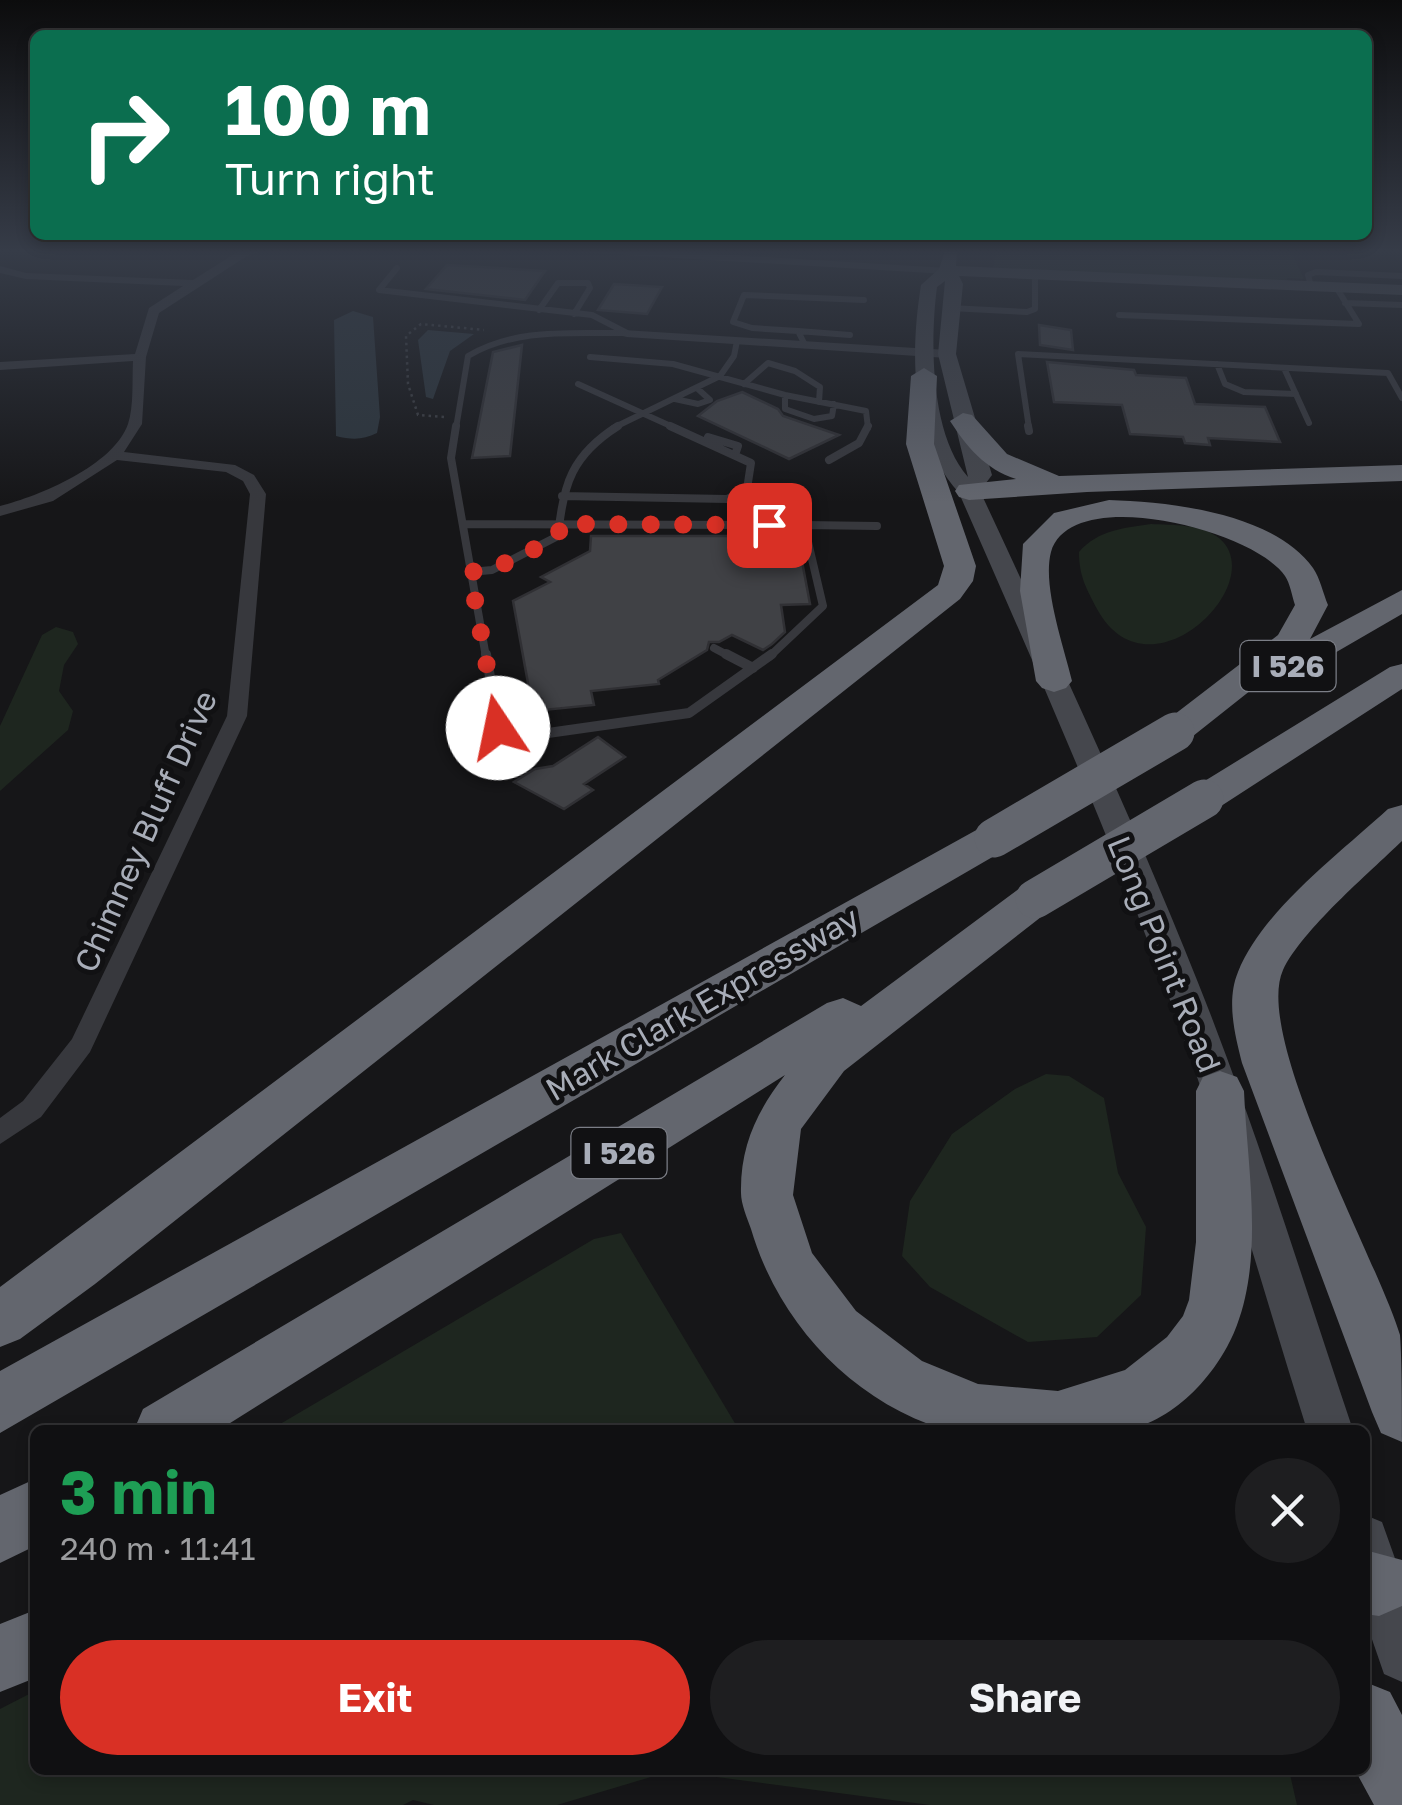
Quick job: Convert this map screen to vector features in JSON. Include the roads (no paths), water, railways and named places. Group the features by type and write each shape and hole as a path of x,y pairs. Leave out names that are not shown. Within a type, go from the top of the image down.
{"highway":[{"path":"0,1320 206,1166 949,592 957,581 960,566 920,444 931,361"},
{"path":"962,421 990,458 1007,467 1025,474 1086,482"},
{"path":"969,490 1086,482 1402,473"},
{"path":"1054,681 1034,573 1039,542 1048,532 1076,516 1123,508 1180,512 1233,527 1258,538 1295,567 1312,597 1314,611 1308,626 1292,641 1175,732"},
{"name":"Mark Clark Expressway","path":"0,1403 994,838 1402,600"},
{"name":"I 526","path":"183,1418 1402,674"},
{"path":"1402,818 1282,938 1260,968 1255,996 1257,1028 1266,1064 1402,1412"},
{"path":"1035,898 814,1068 801,1079 786,1103 768,1157 766,1184 772,1226 802,1287 829,1322 895,1381 939,1403 990,1418 1037,1423 1078,1421 1114,1410 1152,1388 1207,1327 1220,1292 1220,1091"},
{"path":"0,1531 30,1513"},
{"path":"0,1658 30,1646"},
{"path":"1370,1727 1402,1785"}],"main road":[{"name":"Long Point Road","path":"930,333 931,361 953,478 969,490 1169,956 1220,1091 1328,1425"},
{"name":"Long Point Road","path":"940,333 931,361 962,421 981,475 969,490"},
{"path":"1370,1568 1402,1656"}],"street":[{"path":"0,512 48,498 114,455 135,424 140,357 147,333"},
{"path":"631,333 805,345 931,361"},
{"path":"0,366 140,357"},
{"name":"Chimney Bluff Drive","path":"0,1132 32,1109 81,1045 237,716 258,494 249,478 230,468 114,455"}],"lane":[{"path":"622,333 506,338 468,356 451,458 498,728 527,736 688,713 783,647 822,606 804,525"},
{"path":"799,333 805,345"},
{"path":"827,333 850,335"},
{"path":"470,572 513,564 550,544 558,536 562,496 578,458 614,428 720,376 734,356 737,341"},
{"path":"1028,431 1018,354 1402,374"},
{"path":"590,357 673,364 785,394 866,410 869,424 862,442 829,460"},
{"path":"744,384 768,363 811,378 820,387 819,402"},
{"path":"1217,364 1225,384 1234,388 1296,394"},
{"path":"1284,368 1308,423"},
{"path":"1388,373 1402,398"},
{"path":"562,496 727,499 748,488 751,463 578,384"},
{"path":"674,399 698,404 710,400 698,389"},
{"path":"785,394 785,409 808,418 827,419 832,416 834,404"},
{"path":"463,524 876,526"},
{"path":"714,648 753,668"}]}
